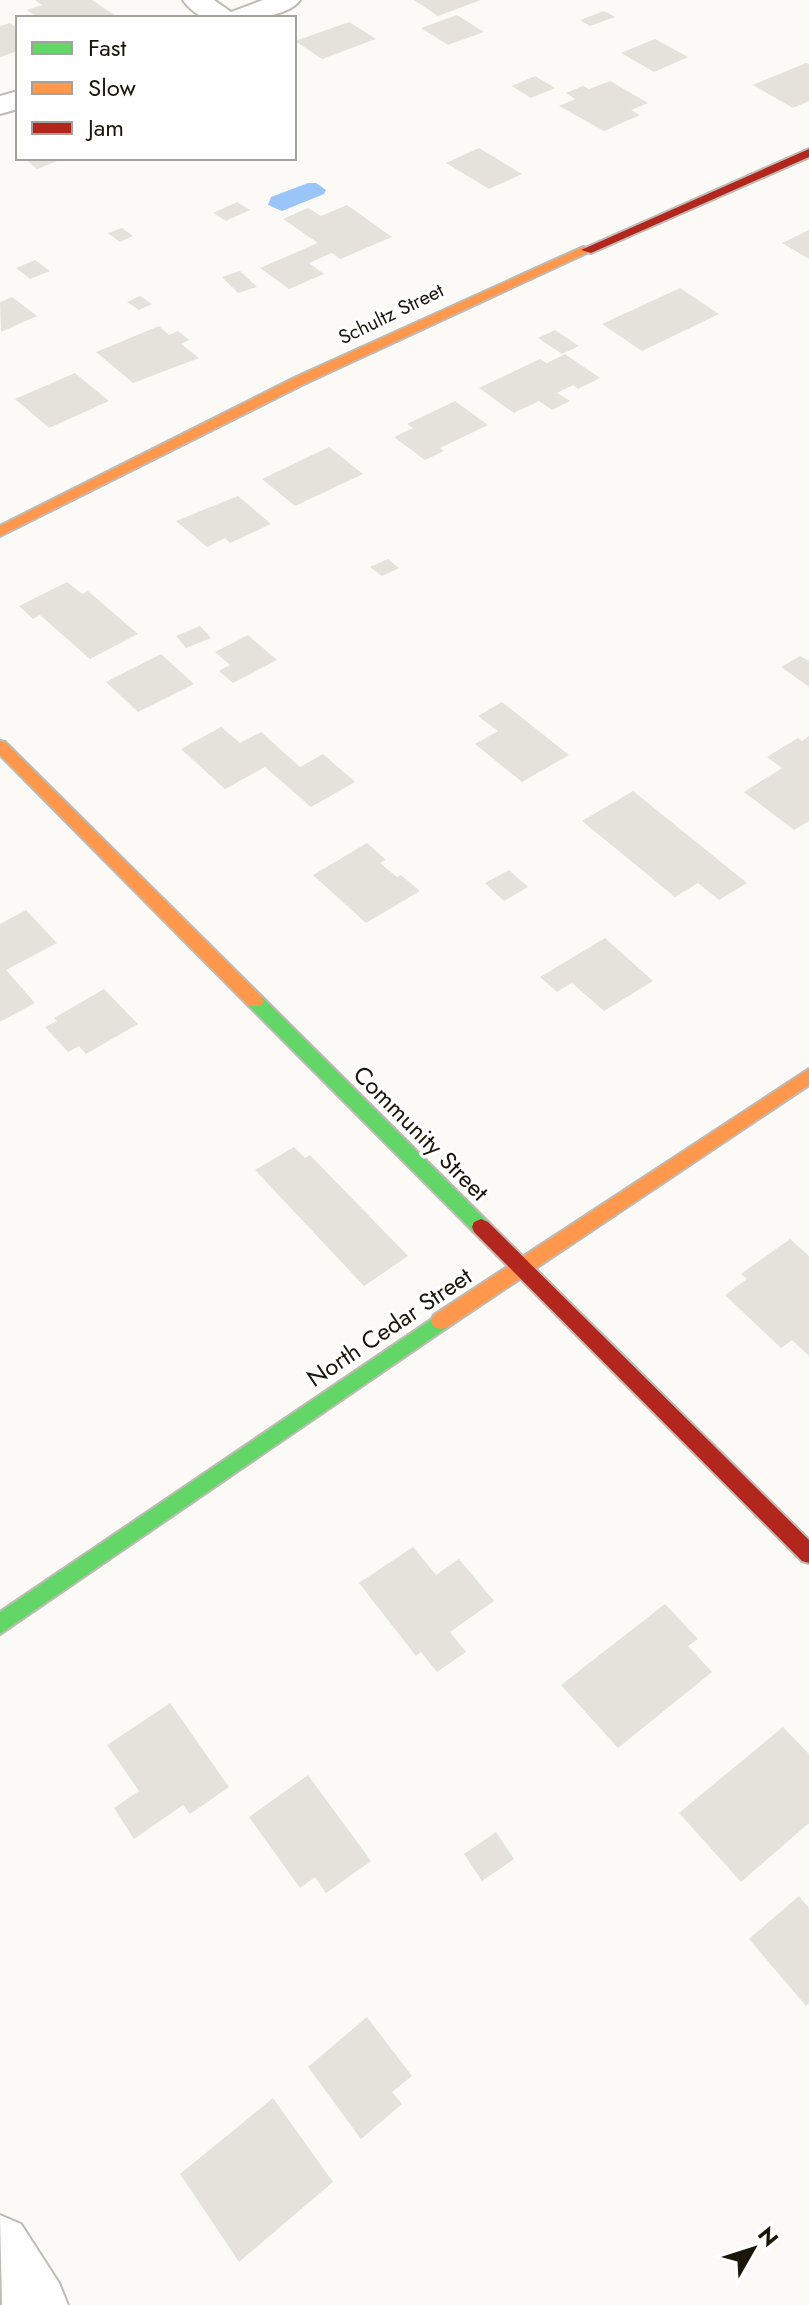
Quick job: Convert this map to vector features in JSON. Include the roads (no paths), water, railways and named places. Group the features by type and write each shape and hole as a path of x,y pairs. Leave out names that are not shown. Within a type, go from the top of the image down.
{"street":[{"path":"196,0 220,16"},
{"path":"244,16 287,0"},
{"name":"Schultz Street","path":"0,532 105,475 463,304 809,153"},
{"name":"Community Street","path":"0,746 809,1554"},
{"name":"North Cedar Street","path":"0,1624 520,1267 809,1076"},
{"path":"0,2245 37,2305"}],"water":[{"path":"316,183 326,190 324,194 282,211 268,205 271,197"}]}
